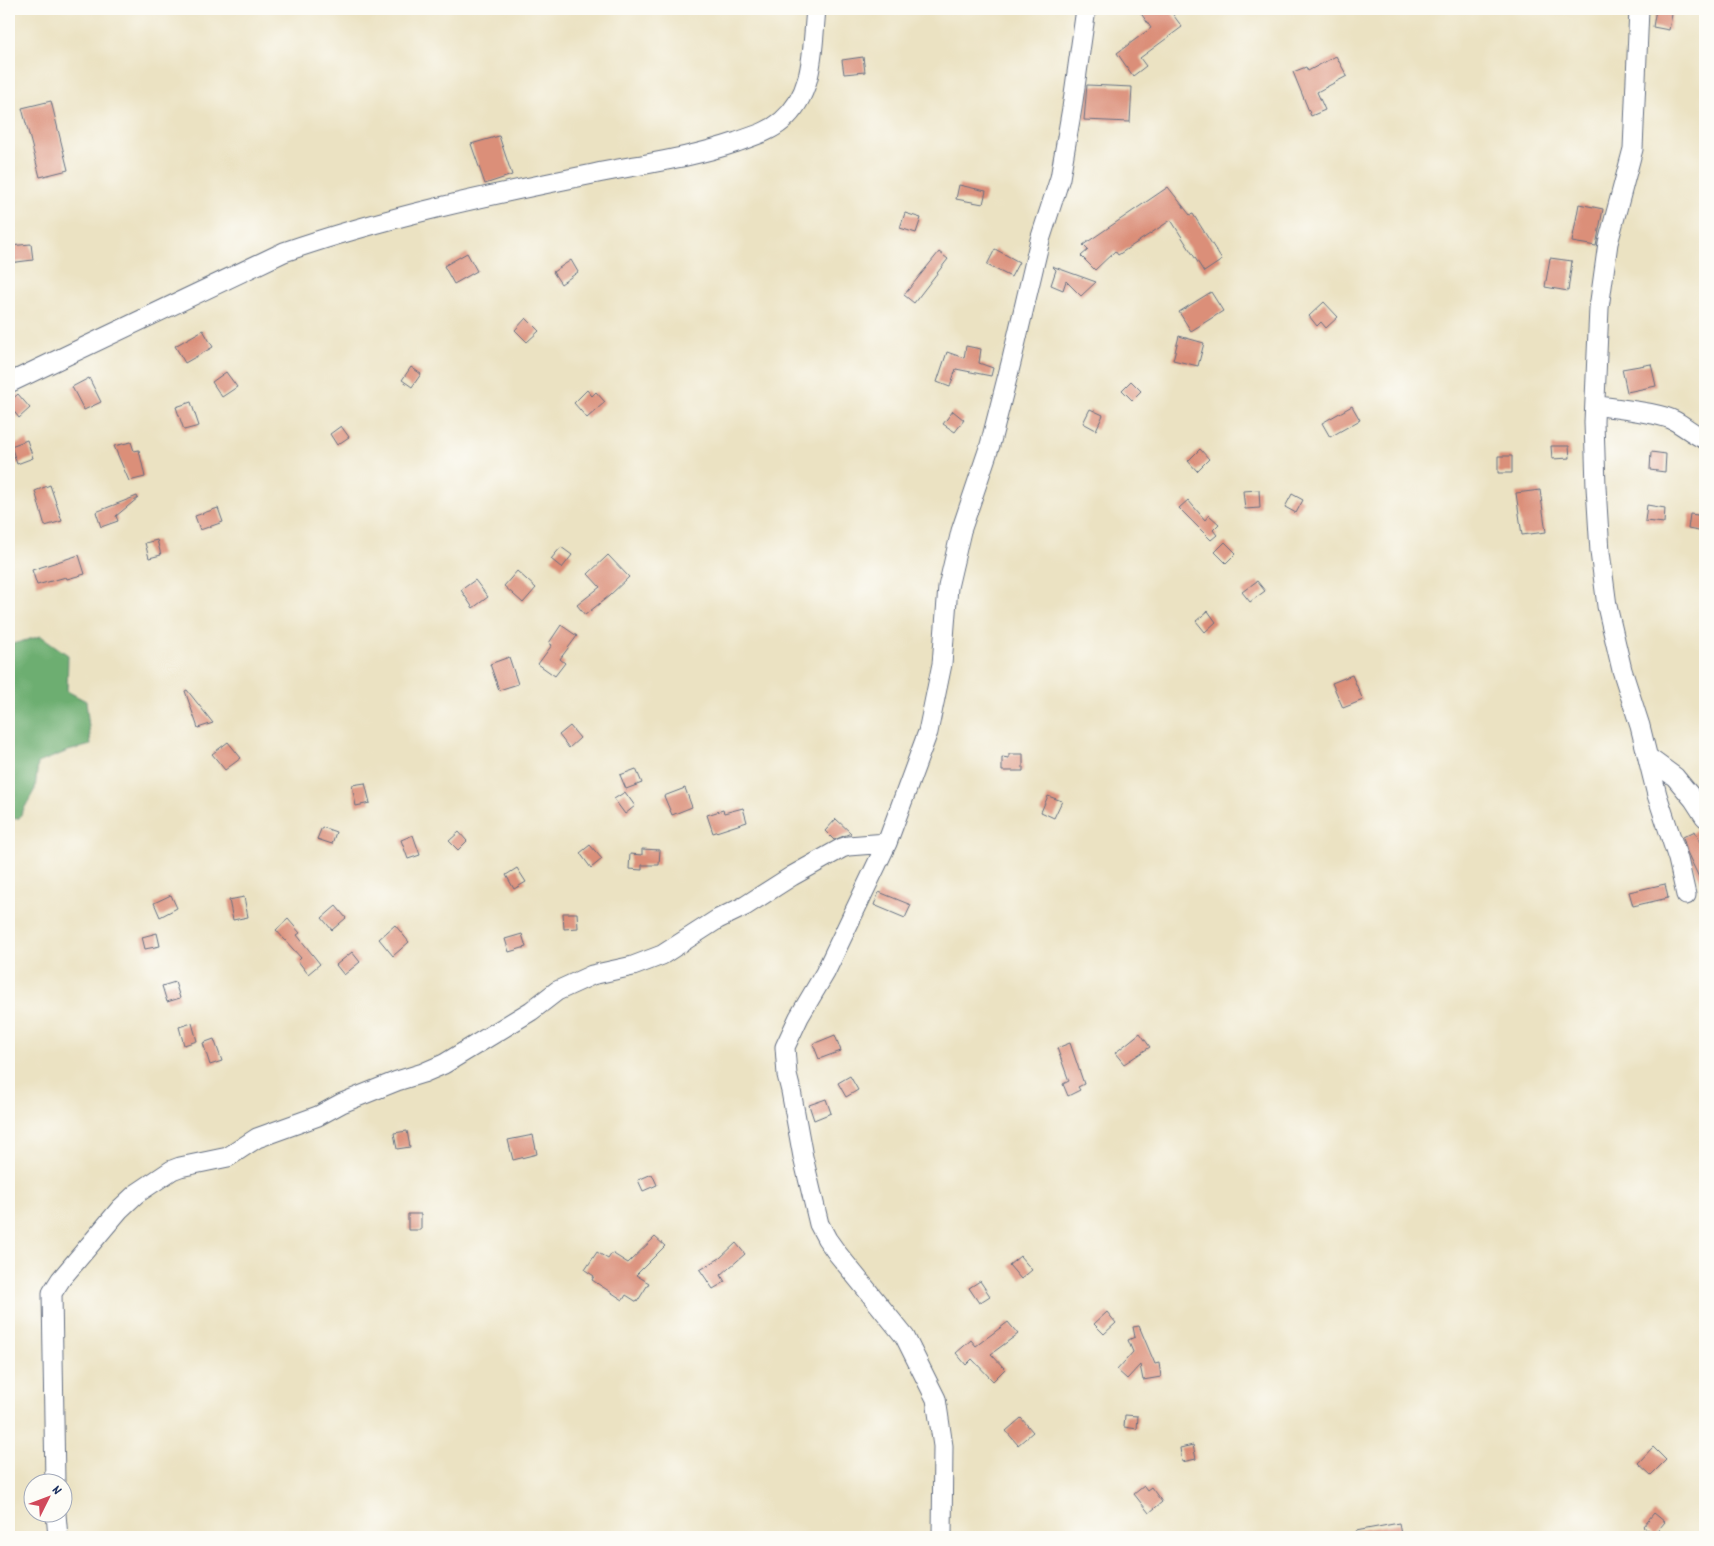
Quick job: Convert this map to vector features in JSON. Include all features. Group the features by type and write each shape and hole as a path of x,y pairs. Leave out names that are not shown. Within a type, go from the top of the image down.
{"street":[{"path":"9,383 284,252 323,238 439,207 693,155 761,134 782,121 799,101 804,91 810,70 816,9"},
{"path":"942,1537 943,1446 936,1399 905,1337 837,1253 819,1224 803,1157 785,1060 785,1047 799,1017 824,974 887,843 928,732 942,664 948,587 961,530 990,445 1040,240 1060,178 1086,9"},
{"path":"1639,9 1632,149 1607,252 1599,308 1594,422 1596,487 1602,576 1607,606 1622,670 1649,758 1657,795 1678,859 1686,896"},
{"path":"1595,405 1674,420 1690,432 1705,439"},
{"path":"1649,758 1675,777 1705,817"},
{"path":"55,1474 52,1293 61,1279 120,1209 136,1194 180,1167 228,1157 257,1138 318,1116 342,1104 444,1064 530,1011 557,991 592,975 633,966 662,955 718,919 745,906 792,876 842,848 887,843"},
{"path":"57,1524 58,1537"}],"green space":[{"path":"41,636 68,655 67,691 86,701 91,745 68,751 38,763 35,789 19,818 9,820 9,645"}],"building":[{"path":"1138,9 1169,9 1182,27 1140,58 1146,66 1133,76 1117,53 1151,28"},
{"path":"1656,9 1673,9 1669,30 1653,27"},
{"path":"1336,56 1347,76 1317,92 1325,110 1311,116 1293,72 1306,67 1308,71"},
{"path":"863,57 865,72 844,74 842,60"},
{"path":"1087,85 1132,87 1130,122 1084,120"},
{"path":"51,101 68,170 40,177 22,108"},
{"path":"499,136 512,175 485,184 471,144"},
{"path":"959,185 986,191 983,204 956,199"},
{"path":"1168,187 1190,215 1193,214 1222,260 1204,272 1171,220 1118,255 1115,251 1095,270 1081,256 1088,250 1083,245"},
{"path":"1579,204 1603,209 1596,246 1572,242"},
{"path":"905,213 921,218 916,233 900,228"},
{"path":"31,244 33,260 9,263 9,246"},
{"path":"995,249 1019,262 1011,277 987,265"},
{"path":"939,252 948,259 914,303 904,295"},
{"path":"467,253 477,271 454,284 444,266"},
{"path":"1550,258 1572,261 1568,291 1545,287"},
{"path":"571,260 578,272 561,284 553,272"},
{"path":"1052,266 1096,282 1081,296 1066,281 1063,290 1051,285 1056,270"},
{"path":"1211,292 1223,311 1191,331 1179,312"},
{"path":"1324,302 1338,317 1326,328 1321,322 1317,326 1309,316"},
{"path":"526,318 539,331 527,342 515,330"},
{"path":"203,330 213,347 185,363 175,346"},
{"path":"1179,336 1204,343 1198,366 1173,360"},
{"path":"966,346 981,349 979,363 993,368 991,376 956,369 950,387 937,382 947,352 964,358"},
{"path":"1651,364 1656,386 1627,392 1622,369"},
{"path":"411,367 421,374 412,387 402,380"},
{"path":"226,372 237,387 222,397 212,382"},
{"path":"89,378 101,402 84,410 72,387"},
{"path":"1131,381 1141,391 1132,400 1122,390"},
{"path":"587,390 592,396 596,392 605,402 587,418 574,403"},
{"path":"18,394 30,408 19,418 9,405 9,402"},
{"path":"191,402 199,426 184,430 176,407"},
{"path":"1352,406 1360,420 1330,437 1322,423"},
{"path":"1090,409 1103,415 1096,430 1083,423"},
{"path":"953,411 964,420 955,432 943,424"},
{"path":"341,426 349,437 337,445 330,434"},
{"path":"27,440 33,458 17,464 11,446"},
{"path":"131,442 134,451 139,450 145,477 129,481 114,446"},
{"path":"1551,446 1569,446 1570,458 1552,459"},
{"path":"1200,449 1209,459 1197,471 1188,461"},
{"path":"1651,452 1666,454 1665,472 1650,470"},
{"path":"1498,456 1512,456 1512,473 1498,473"},
{"path":"50,485 62,521 45,526 35,491"},
{"path":"1259,490 1260,508 1245,509 1243,491"},
{"path":"1540,490 1546,532 1522,535 1516,493"},
{"path":"1292,494 1303,500 1296,513 1285,507"},
{"path":"137,496 138,498 116,516 118,521 101,527 96,512"},
{"path":"1188,500 1205,520 1209,515 1219,524 1213,530 1217,535 1211,540 1179,508"},
{"path":"1647,505 1665,508 1664,523 1645,521"},
{"path":"218,508 223,522 200,530 195,516"},
{"path":"1690,514 1705,516 1704,532 1688,529"},
{"path":"157,540 161,555 149,558 145,543"},
{"path":"1225,542 1236,553 1226,563 1215,552"},
{"path":"561,547 572,555 562,568 551,559"},
{"path":"79,555 85,574 37,585 32,570"},
{"path":"608,555 629,577 585,615 577,605 600,587 588,574"},
{"path":"517,571 536,588 523,603 504,586"},
{"path":"475,580 488,597 473,608 461,590"},
{"path":"1257,581 1265,591 1250,602 1242,592"},
{"path":"1208,611 1216,622 1205,632 1196,621"},
{"path":"561,625 577,636 560,659 565,663 555,676 538,664 552,645 549,643"},
{"path":"509,657 518,684 499,690 490,664"},
{"path":"1352,675 1363,700 1343,708 1332,683"},
{"path":"187,690 213,723 198,728 185,691"},
{"path":"570,726 580,738 569,748 559,735"},
{"path":"228,742 241,758 225,770 212,754"},
{"path":"1009,754 1023,754 1023,771 1002,771 1002,757 1009,758"},
{"path":"636,769 642,783 626,789 620,775"},
{"path":"365,783 370,803 356,806 352,785"},
{"path":"685,788 692,807 672,815 664,796"},
{"path":"625,792 635,806 625,814 614,799"},
{"path":"1048,796 1062,801 1054,818 1041,812"},
{"path":"743,808 747,822 713,833 707,815 723,810 724,813"},
{"path":"836,819 851,833 834,840 825,831"},
{"path":"322,827 336,832 332,844 317,839"},
{"path":"1695,831 1705,853 1705,890 1687,852 1683,837"},
{"path":"459,832 467,841 458,850 449,841"},
{"path":"413,835 420,855 408,859 401,840"},
{"path":"590,845 602,859 591,868 580,853"},
{"path":"642,849 660,850 659,865 642,865 642,870 629,869 630,854 642,855"},
{"path":"517,868 526,882 514,889 506,875"},
{"path":"1665,884 1668,898 1633,906 1629,892"},
{"path":"879,892 911,905 905,918 874,905"},
{"path":"171,895 177,908 160,917 154,903"},
{"path":"244,897 248,917 233,920 229,900"},
{"path":"336,906 346,918 332,930 322,918"},
{"path":"563,913 577,913 578,928 564,929"},
{"path":"288,919 300,933 297,935 320,964 308,974 298,961 301,958 276,930"},
{"path":"395,925 409,942 393,956 379,939"},
{"path":"157,933 160,946 145,949 142,937"},
{"path":"522,934 526,947 509,952 505,939"},
{"path":"352,952 360,962 344,975 336,965"},
{"path":"175,982 180,998 167,1002 162,986"},
{"path":"192,1023 197,1041 184,1045 179,1027"},
{"path":"1140,1033 1150,1047 1124,1064 1115,1053"},
{"path":"835,1035 841,1051 819,1059 813,1044"},
{"path":"214,1039 222,1061 210,1065 203,1043"},
{"path":"1070,1043 1084,1084 1078,1087 1080,1090 1068,1096 1063,1084 1069,1081 1057,1048"},
{"path":"850,1076 858,1090 846,1097 838,1083"},
{"path":"826,1099 831,1113 814,1120 809,1105"},
{"path":"407,1131 410,1147 397,1149 394,1133"},
{"path":"533,1135 537,1154 513,1160 508,1140"},
{"path":"652,1174 657,1185 643,1191 638,1180"},
{"path":"408,1214 421,1214 421,1230 408,1230"},
{"path":"655,1237 665,1246 636,1275 649,1283 637,1302 626,1295 623,1300 592,1280 594,1276 585,1270 597,1252 608,1259 612,1253 628,1263"},
{"path":"736,1243 745,1254 721,1275 725,1282 713,1289 700,1270 720,1258"},
{"path":"1020,1256 1032,1270 1021,1279 1009,1265"},
{"path":"980,1281 990,1296 979,1303 969,1288"},
{"path":"1107,1312 1116,1323 1104,1334 1094,1324"},
{"path":"1008,1322 1018,1334 991,1354 1005,1369 993,1381 972,1359 966,1365 956,1353 971,1340 976,1346"},
{"path":"1139,1326 1155,1364 1159,1363 1161,1377 1143,1380 1140,1365 1127,1379 1117,1370 1133,1352 1128,1340 1135,1337 1133,1327"},
{"path":"1125,1415 1138,1416 1137,1429 1124,1427"},
{"path":"1021,1418 1033,1432 1018,1445 1006,1431"},
{"path":"1193,1445 1196,1459 1182,1462 1180,1448"},
{"path":"1653,1447 1666,1460 1651,1475 1638,1463"},
{"path":"1144,1486 1147,1490 1151,1487 1162,1502 1149,1513 1134,1494"},
{"path":"1654,1513 1665,1522 1654,1535 1643,1526"},
{"path":"1399,1523 1401,1535 1391,1537 1357,1537 1356,1531"}]}
